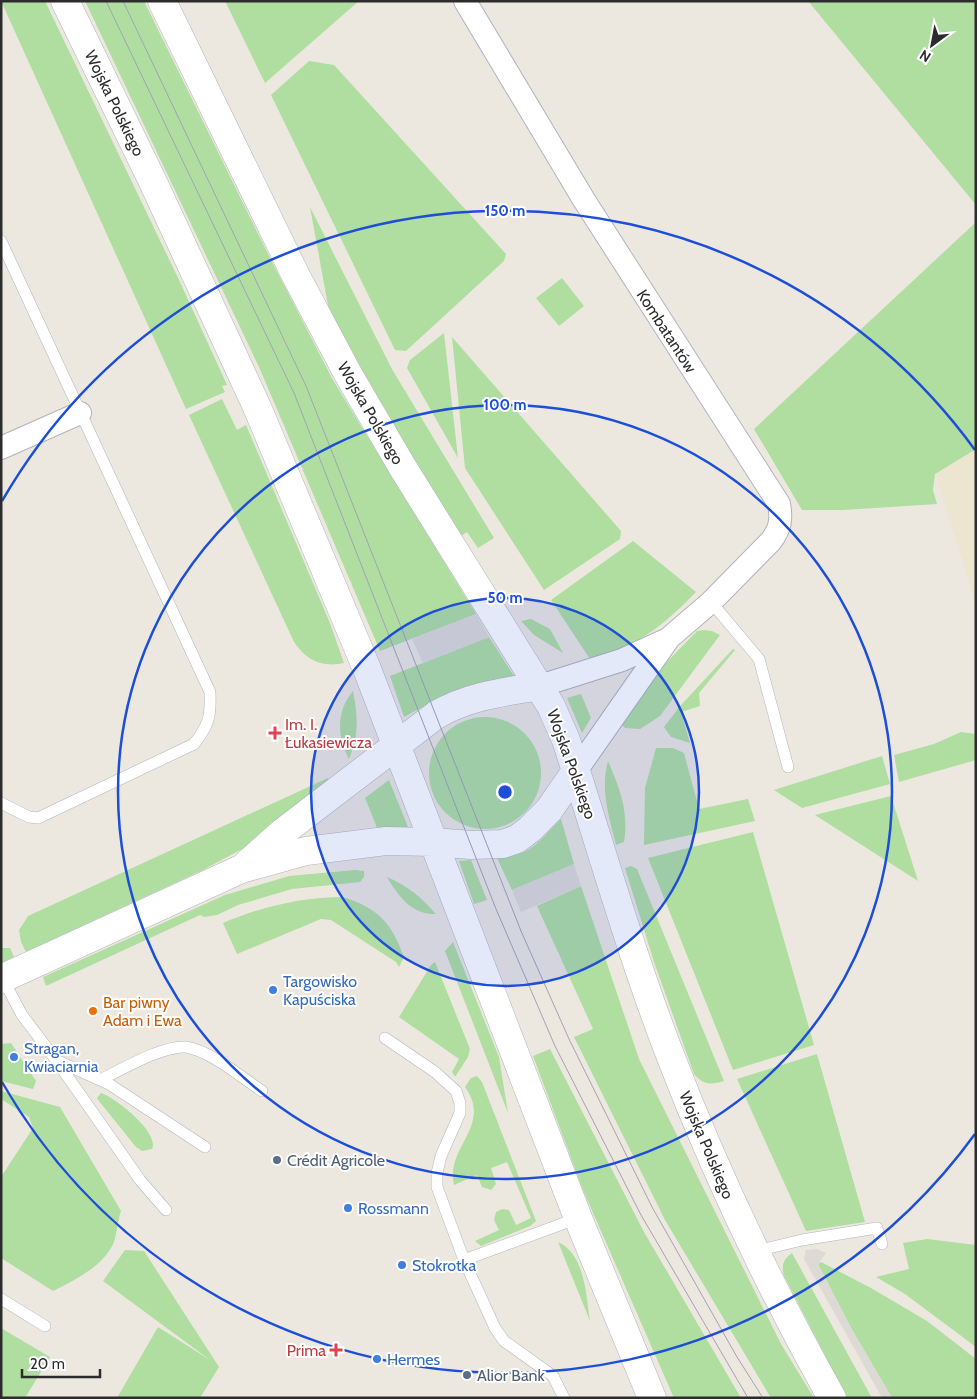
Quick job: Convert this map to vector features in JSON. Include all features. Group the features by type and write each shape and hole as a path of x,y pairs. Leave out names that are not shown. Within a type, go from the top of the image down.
{"street":[{"name":"Wojska Polskiego","path":"65,1 161,199 253,399 397,746 578,1218 652,1398"},
{"name":"Wojska Polskiego","path":"162,1 296,276 348,374 403,468 540,686 559,723 668,1049 700,1131 754,1251 793,1329 832,1398"},
{"name":"Kombatantów","path":"465,1 599,224 780,504 782,518 778,532 710,602 669,638 576,771"},
{"path":"1,448 80,413"},
{"name":"Kombatantów","path":"540,686 622,660 669,638"},
{"path":"241,869 283,832 397,746 454,706 481,696 540,686"},
{"path":"2,979 241,869 306,851 340,845 386,841 471,845 503,844 517,839 549,810 576,771"}],"lane":[{"path":"1,241 210,692 211,712 206,729 194,744 38,818 29,817 1,802"},
{"path":"710,602 759,659 788,767"},
{"path":"2,979 22,1016 56,1060 140,1180 166,1210"},
{"path":"385,1038 448,1082 456,1091 460,1103 460,1113 441,1156 437,1187 464,1260 499,1334 520,1354 541,1365 553,1376 559,1382 564,1398"},
{"path":"100,1080 163,1051 184,1047 204,1053 262,1091"},
{"path":"56,1060 109,1084 205,1147"},
{"path":"464,1260 578,1218"},
{"path":"754,1251 802,1240 878,1228 882,1244"},
{"path":"1,1299 45,1326"}],"shaded area":[{"path":"976,449 976,605 935,474"},
{"path":"476,614 489,637 423,663 412,639"},
{"path":"574,864 581,886 521,912 512,890"},
{"path":"817,1249 826,1253 818,1264 851,1328 892,1398 882,1398 804,1259 806,1250"}],"green space":[{"path":"1,1 45,1 180,282 227,385 222,386 225,392 186,409"},
{"path":"85,1 144,1 269,256 333,380 476,614 380,651 259,367"},
{"path":"225,1 359,1 265,83"},
{"path":"808,1 976,1 976,205"},
{"path":"309,61 334,65 506,254 504,261 406,351 395,350 271,95"},
{"path":"310,207 393,371 494,538 478,548 467,532 461,536 394,426 329,311"},
{"path":"976,222 976,449 935,474 933,490 937,504 843,510 802,510 754,429"},
{"path":"562,278 584,306 559,326 536,298"},
{"path":"444,333 458,458 407,368 410,360"},
{"path":"452,337 621,531 620,539 544,590 465,468"},
{"path":"222,399 237,430 246,425 330,623 344,663 329,664 315,661 304,654 294,642 189,415"},
{"path":"633,541 696,592 661,625 648,634 621,649 590,659 551,600"},
{"path":"531,619 550,629 563,653 534,635 521,621"},
{"path":"697,631 712,631 720,635 660,716 640,729 625,728 622,725 663,666"},
{"path":"489,637 514,676 450,692 404,717 390,676"},
{"path":"733,649 735,650 699,693 700,706 681,712 690,743 671,737 664,727 681,705"},
{"path":"353,691 357,726 355,742 349,759 342,742 340,724 347,699"},
{"path":"581,694 591,718 582,733 567,698"},
{"path":"485,717 496,718 506,722 524,734 536,752 540,762 540,784 536,794 524,812 506,824 496,828 485,829 474,828 464,824 446,812 434,794 430,784 429,773 430,762 434,752 446,734 464,722 474,718"},
{"path":"961,732 976,734 976,760 899,782 894,755 934,744"},
{"path":"656,748 673,748 684,753 699,809 748,799 755,821 644,845 645,788"},
{"path":"882,756 890,784 802,808 774,790"},
{"path":"608,761 620,791 625,821 624,842 616,845 605,793"},
{"path":"328,778 330,784 244,848 203,870 26,952 21,942 19,930 28,916"},
{"path":"389,780 410,832 380,835 365,798"},
{"path":"891,796 918,881 815,815"},
{"path":"561,819 574,864 512,890 497,858 519,854 534,846"},
{"path":"753,832 814,1045 733,1070 648,858"},
{"path":"471,860 487,900 474,904 459,861"},
{"path":"631,866 637,869 724,1081 708,1083 694,1074 654,962 625,868"},
{"path":"355,870 364,871 364,877 360,882 292,889 238,905 217,915 204,917 200,915 46,986 43,977 225,895 289,876"},
{"path":"387,877 414,892 436,914 413,908 401,897"},
{"path":"581,886 639,1059 781,1344 814,1398 771,1398 665,1220 574,1037 593,1029 537,906"},
{"path":"327,897 343,897 366,907 382,918 394,935 404,957 399,967 396,962 331,920 321,919 237,954 223,923 252,912 282,904"},
{"path":"453,942 499,1057 508,1113 445,951"},
{"path":"1,948 10,948 14,957 1,963"},
{"path":"435,962 470,1049 468,1057 455,1077 452,1072 459,1059 399,1017 431,965"},
{"path":"11,1043 36,1081 33,1089 1,1081 1,1044"},
{"path":"550,1049 644,1232 741,1398 674,1398 583,1190 533,1056"},
{"path":"817,1054 865,1222 806,1231 737,1079"},
{"path":"477,1076 482,1082 536,1221 530,1226 481,1246 475,1241 499,1230 494,1220 496,1212 502,1209 509,1210 516,1225 531,1218 507,1162 491,1168 496,1184 491,1190 482,1187 477,1175 454,1185 453,1171 456,1159 471,1125 474,1113 472,1101 465,1087 471,1078"},
{"path":"1,1091 60,1107 121,1211 114,1242 109,1251 88,1271 53,1291 1,1258 1,1177 33,1128 29,1117 1,1099"},
{"path":"101,1093 116,1101 135,1116 149,1134 153,1142 152,1149 142,1151 136,1147 97,1098"},
{"path":"927,1239 976,1245 976,1347 905,1294 876,1277 909,1269 903,1243"},
{"path":"558,1242 567,1248 579,1265 583,1276 590,1321"},
{"path":"125,1250 144,1251 219,1367 200,1398 117,1398 158,1327 210,1360 103,1281"},
{"path":"792,1253 872,1398 847,1398 784,1276 784,1263"},
{"path":"821,1262 871,1288 927,1321 976,1359 976,1398 892,1398 851,1328 818,1264"},
{"path":"1,1328 50,1357 25,1398 1,1398"}],"tram line":[{"path":"106,1 294,393 496,909 555,1046 641,1215 748,1398"},
{"path":"123,1 306,386 521,931 569,1039 652,1207 737,1357 763,1398"}],"place":[{"name":"Im. I. Łukasiewicza","path":"275,733"},
{"name":"Targowisko Kapuściska","path":"273,990"},
{"name":"Bar piwny Adam i Ewa","path":"93,1011"},
{"name":"Stragan, Kwiaciarnia","path":"14,1057"},
{"name":"Crédit Agricole","path":"277,1160"},
{"name":"Rossmann","path":"348,1208"},
{"name":"Stokrotka","path":"402,1265"},
{"name":"Prima","path":"336,1350"},
{"name":"Hermes","path":"377,1359"},
{"name":"Alior Bank","path":"467,1375"}]}
